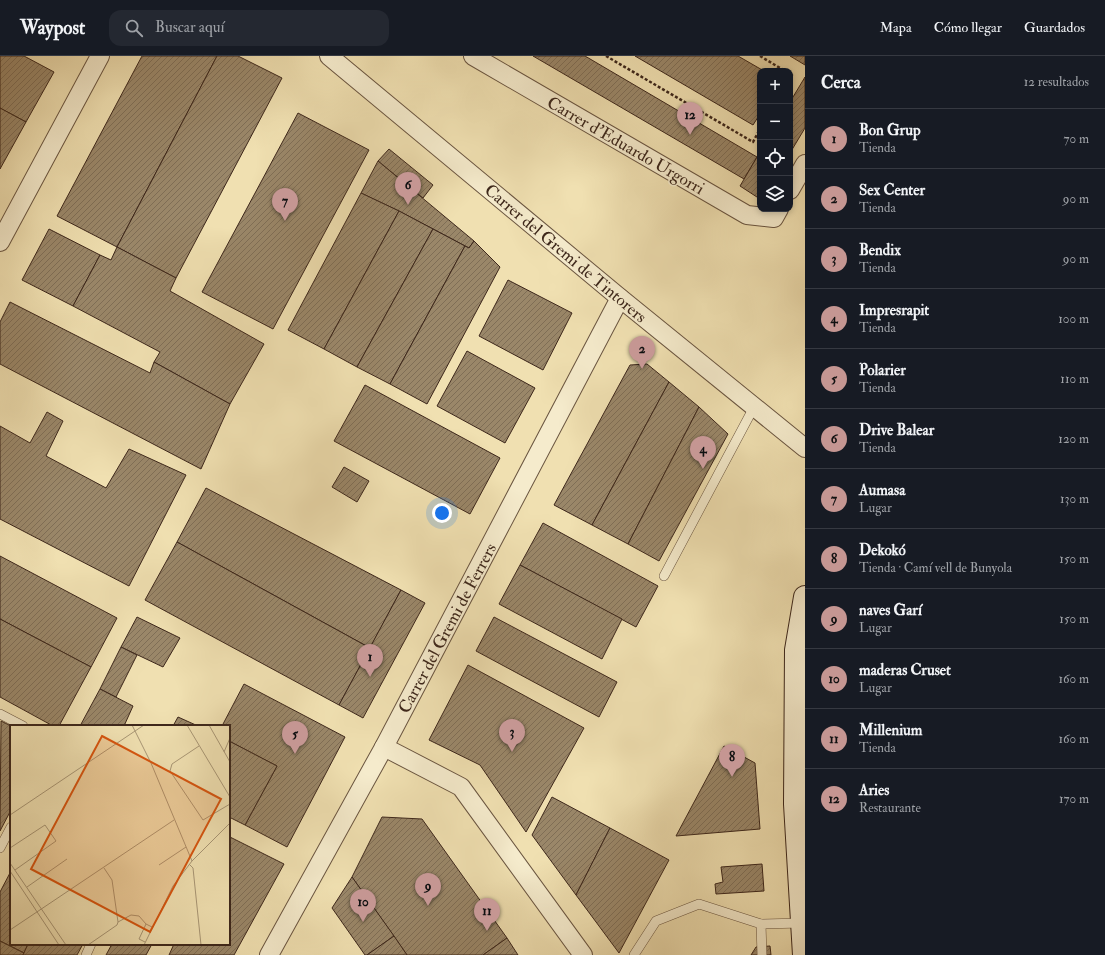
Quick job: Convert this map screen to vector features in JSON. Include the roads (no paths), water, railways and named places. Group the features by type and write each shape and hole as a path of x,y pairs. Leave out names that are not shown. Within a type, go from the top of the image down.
{"main road":[{"path":"804,955 795,804 796,650 805,597"}],"street":[{"path":"0,242 100,56"},
{"name":"Carrer del Gremi de Tintorers","path":"329,56 620,298 805,448"},
{"name":"Carrer d'Eduardo Urgorri","path":"473,56 747,215 774,218 777,212"},
{"path":"793,185 805,164"},
{"name":"Carrer del Gremi de Ferrers","path":"269,955 384,747 620,298"},
{"path":"384,747 460,787 583,955"}],"lane":[{"path":"664,576 754,407"},
{"path":"0,714 21,725"},
{"path":"0,848 10,829"},
{"path":"634,955 656,921 699,904 761,924 802,923"},
{"path":"761,924 762,955"},
{"path":"86,955 91,945"}],"place":[{"name":"Aries","path":"690,135"},
{"name":"Drive Balear","path":"408,205"},
{"name":"Aumasa","path":"285,221"},
{"name":"Sex Center","path":"642,369"},
{"name":"Impresrapit","path":"703,469"},
{"name":"Bon Grup","path":"370,677"},
{"name":"Bendix","path":"512,752"},
{"name":"Polarier","path":"295,754"},
{"name":"Dekokó","path":"732,777"},
{"name":"naves Garí","path":"428,906"},
{"name":"maderas Cruset","path":"363,922"},
{"name":"Millenium","path":"487,931"}]}
